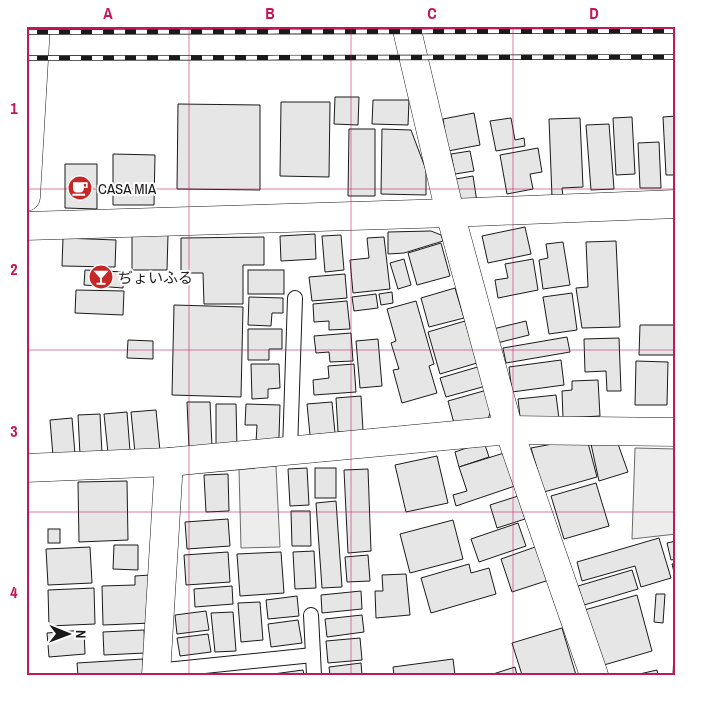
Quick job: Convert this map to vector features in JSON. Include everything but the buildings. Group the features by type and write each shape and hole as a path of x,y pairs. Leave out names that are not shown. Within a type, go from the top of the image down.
{"street":[{"path":"26,197 36,26"},
{"path":"406,26 450,213 509,430 594,675"},
{"path":"26,226 676,204"},
{"path":"26,468 169,462 509,430 676,432"},
{"path":"156,673 169,462"}],"lane":[{"path":"290,450 295,298"},
{"path":"311,615 314,675"},
{"path":"156,673 312,655"}],"shaded area":[{"path":"635,448 676,449 676,534 632,539"},
{"path":"276,466 280,547 241,548 239,469"}],"railway":[{"path":"26,32 676,31"},
{"path":"26,58 676,57"}],"place":[{"name":"CASA MIA","path":"80,188"},
{"name":"ぢょいふる","path":"101,277"}]}
